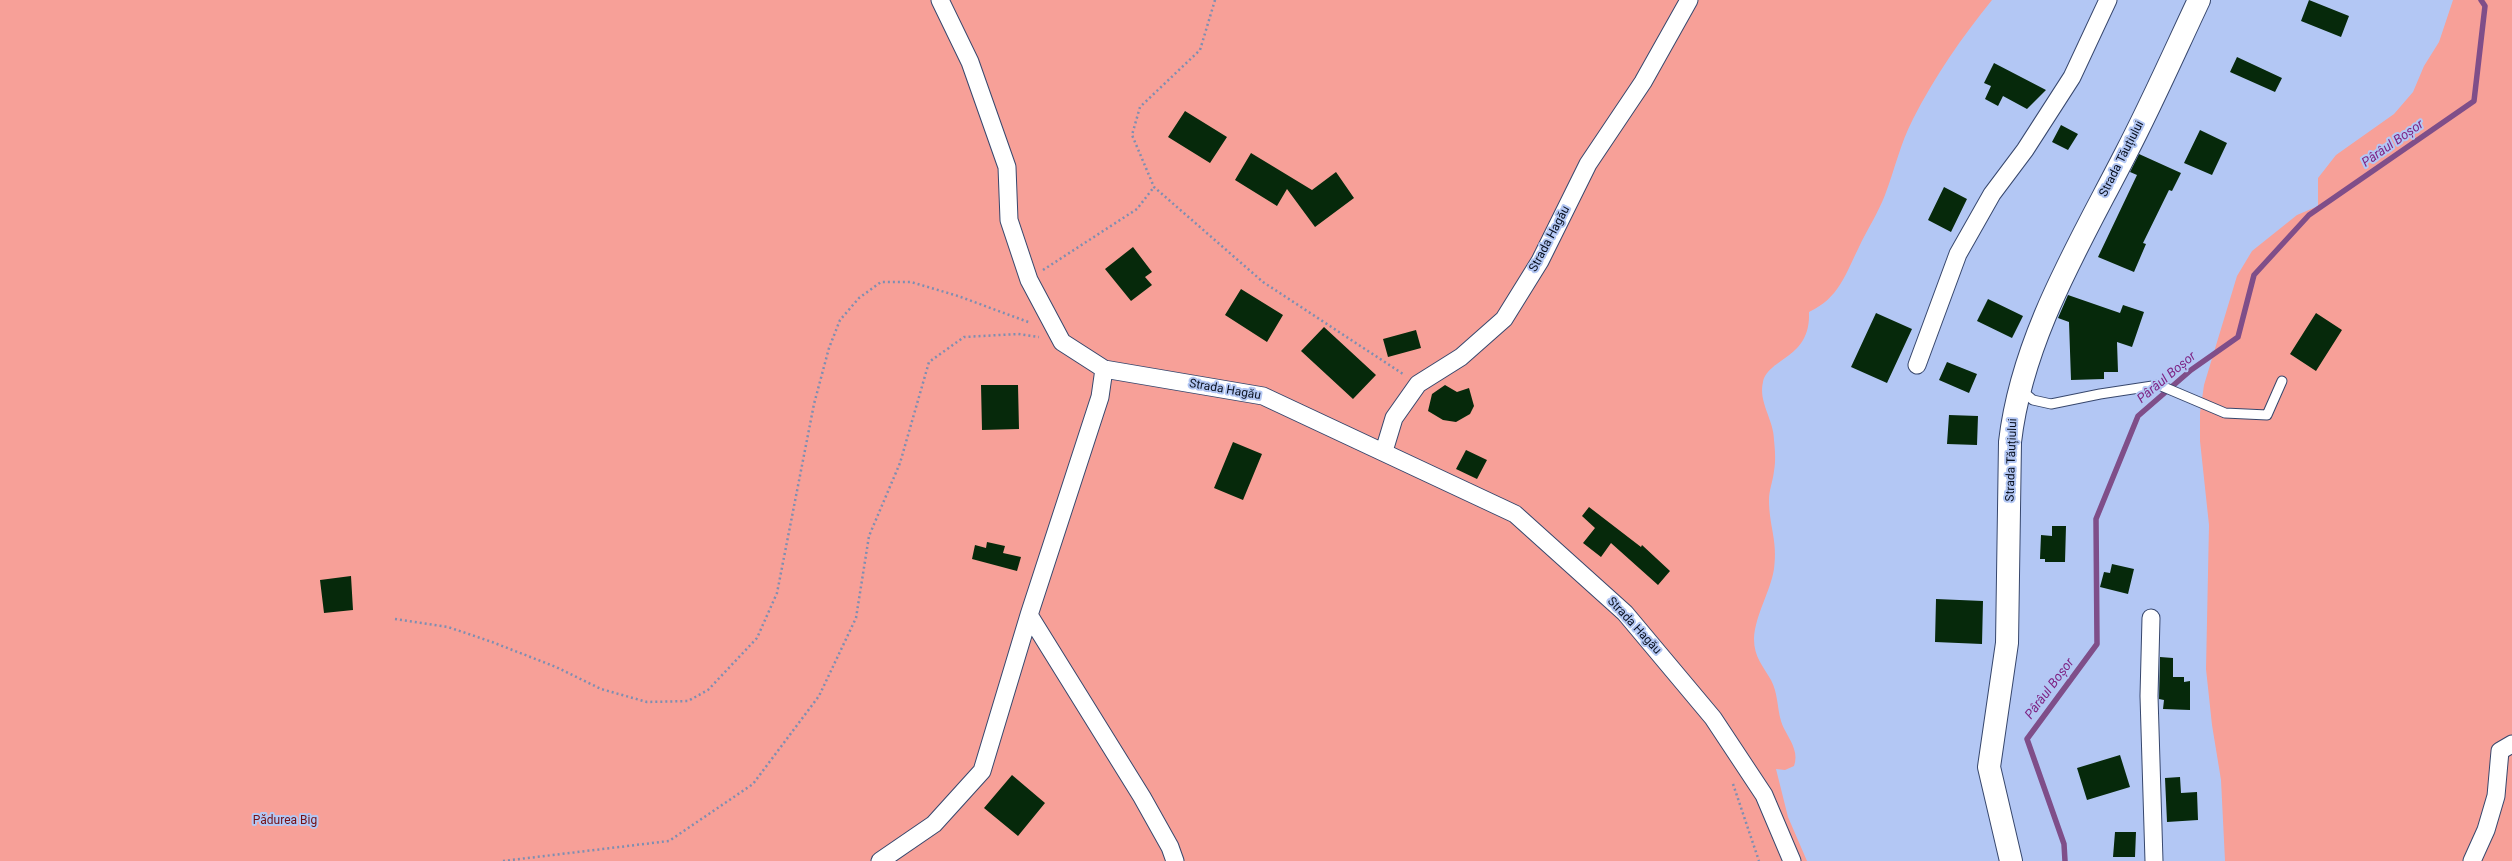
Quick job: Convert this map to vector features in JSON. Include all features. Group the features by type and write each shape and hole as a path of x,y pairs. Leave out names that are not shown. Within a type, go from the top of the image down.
{"street":[{"path":"880,861 934,824 982,771 1029,615 1100,397 1104,369 1062,342 1029,280 1009,220 1007,167 970,62 940,0"},
{"name":"Strada Hagău","path":"1384,451 1394,418 1418,384 1462,356 1504,318 1540,261 1588,164 1643,82 1689,0"},
{"path":"1917,365 1958,254 1992,194 2025,150 2072,77 2108,0"},
{"name":"Strada Tăuțiului","path":"2011,861 1989,767 2007,643 2010,442 2014,412 2024,369 2056,288 2129,147 2199,0"},
{"name":"Strada Hagău","path":"1104,369 1263,396 1384,451 1515,514 1625,613 1714,718 1764,795 1792,861"},
{"path":"1029,615 1142,797 1170,847 1176,861"},
{"path":"2151,618 2149,696 2154,861"},
{"path":"2472,861 2486,830 2496,796 2500,751 2512,744"}],"lane":[{"path":"2020,389 2033,400 2051,404 2100,394 2159,386 2225,413 2267,415 2282,381"}],"path":[{"path":"1215,0 1200,50 1140,107 1132,135 1154,187 1263,282 1418,384"},
{"path":"1029,280 1137,209 1154,187"},
{"path":"395,619 448,627 492,642 556,667 601,689 647,702 688,701 708,690 757,638 774,600 812,412 829,348 840,320 859,298 881,282 911,282 958,296 1033,325"},
{"path":"1039,332 1039,338"},
{"path":"503,861 669,841 753,784 820,696 856,618 868,536 900,463 929,362 964,337 1018,334 1062,342"},
{"path":"1732,778 1759,861"}],"green space":[{"name":"Pădurea Big","path":"0,0 1992,0 1950,57 1921,103 1905,138 1882,202 1840,285 1828,300 1809,312 1808,327 1804,339 1797,348 1773,367 1763,382 1762,389 1764,404 1772,425 1775,452 1775,467 1769,500 1769,509 1775,559 1772,578 1757,621 1754,645 1760,661 1773,685 1781,721 1795,751 1796,758 1794,766 1785,770 1776,769 1788,817 1807,861 0,861"},
{"path":"2453,0 2512,0 2512,861 2225,861 2221,780 2212,725 2206,669 2209,525 2200,441 2200,413 2204,385 2237,276 2252,251 2297,215 2318,206 2318,178 2336,155 2394,114 2413,92 2424,66 2439,42"}],"building":[{"path":"2309,0 2349,16 2341,37 2301,21"},
{"path":"2237,57 2282,78 2275,92 2230,72"},
{"path":"1994,63 2046,90 2027,109 2003,96 1998,106 1985,99 1991,86 1984,83"},
{"path":"1185,111 1227,137 1210,163 1168,137"},
{"path":"2061,125 2078,134 2068,150 2052,142"},
{"path":"2200,130 2227,143 2212,175 2184,163"},
{"path":"1251,153 1312,190 1336,172 1354,198 1315,227 1287,189 1277,206 1235,180"},
{"path":"2139,154 2181,173 2172,191 2169,190 2143,243 2146,244 2134,272 2098,257 2137,175 2130,172"},
{"path":"1944,187 1967,199 1951,232 1928,220"},
{"path":"1133,247 1152,272 1145,277 1152,285 1131,301 1105,269"},
{"path":"1241,289 1283,315 1267,342 1225,315"},
{"path":"2068,295 2120,313 2123,305 2144,312 2132,347 2117,342 2118,372 2104,372 2104,379 2071,380 2069,322 2058,318"},
{"path":"1988,299 2023,316 2012,338 1977,321"},
{"path":"1876,313 1912,329 1887,383 1851,367"},
{"path":"2316,313 2342,330 2316,371 2290,354"},
{"path":"1324,327 1376,375 1353,399 1301,351"},
{"path":"1416,330 1421,348 1388,357 1383,339"},
{"path":"1947,362 1977,374 1969,393 1939,380"},
{"path":"981,385 1018,385 1019,429 982,430"},
{"path":"1445,385 1457,392 1469,388 1474,406 1470,414 1456,422 1443,420 1428,411 1432,394"},
{"path":"1949,415 1978,416 1977,445 1947,444"},
{"path":"1233,442 1262,454 1243,500 1214,488"},
{"path":"1466,450 1487,460 1477,479 1456,469"},
{"path":"1589,507 1641,547 1642,545 1670,571 1658,585 1611,543 1601,557 1583,543 1595,528 1582,516"},
{"path":"2052,526 2066,526 2065,562 2045,562 2045,559 2040,559 2041,535 2052,536"},
{"path":"987,542 1005,546 1003,553 1021,557 1017,571 972,559 975,545 986,548"},
{"path":"2112,564 2134,569 2128,594 2100,587 2104,572 2110,573"},
{"path":"351,576 353,610 324,613 320,580"},
{"path":"1936,599 1983,601 1982,644 1935,642"},
{"path":"2160,657 2173,658 2173,677 2184,677 2184,682 2190,681 2190,710 2163,709 2164,700 2159,699"},
{"path":"2120,755 2130,787 2087,800 2077,768"},
{"path":"1012,775 1045,803 1018,836 984,808"},
{"path":"2180,777 2181,793 2197,792 2198,820 2167,822 2165,778"},
{"path":"2115,832 2136,832 2135,857 2113,857"}],"waterway":[{"name":"Pârâul Boșor","path":"2065,861 2064,844 2027,739 2097,644 2096,519 2138,416 2191,370 2238,337 2254,275 2309,215 2474,101 2485,6 2481,0"}]}
